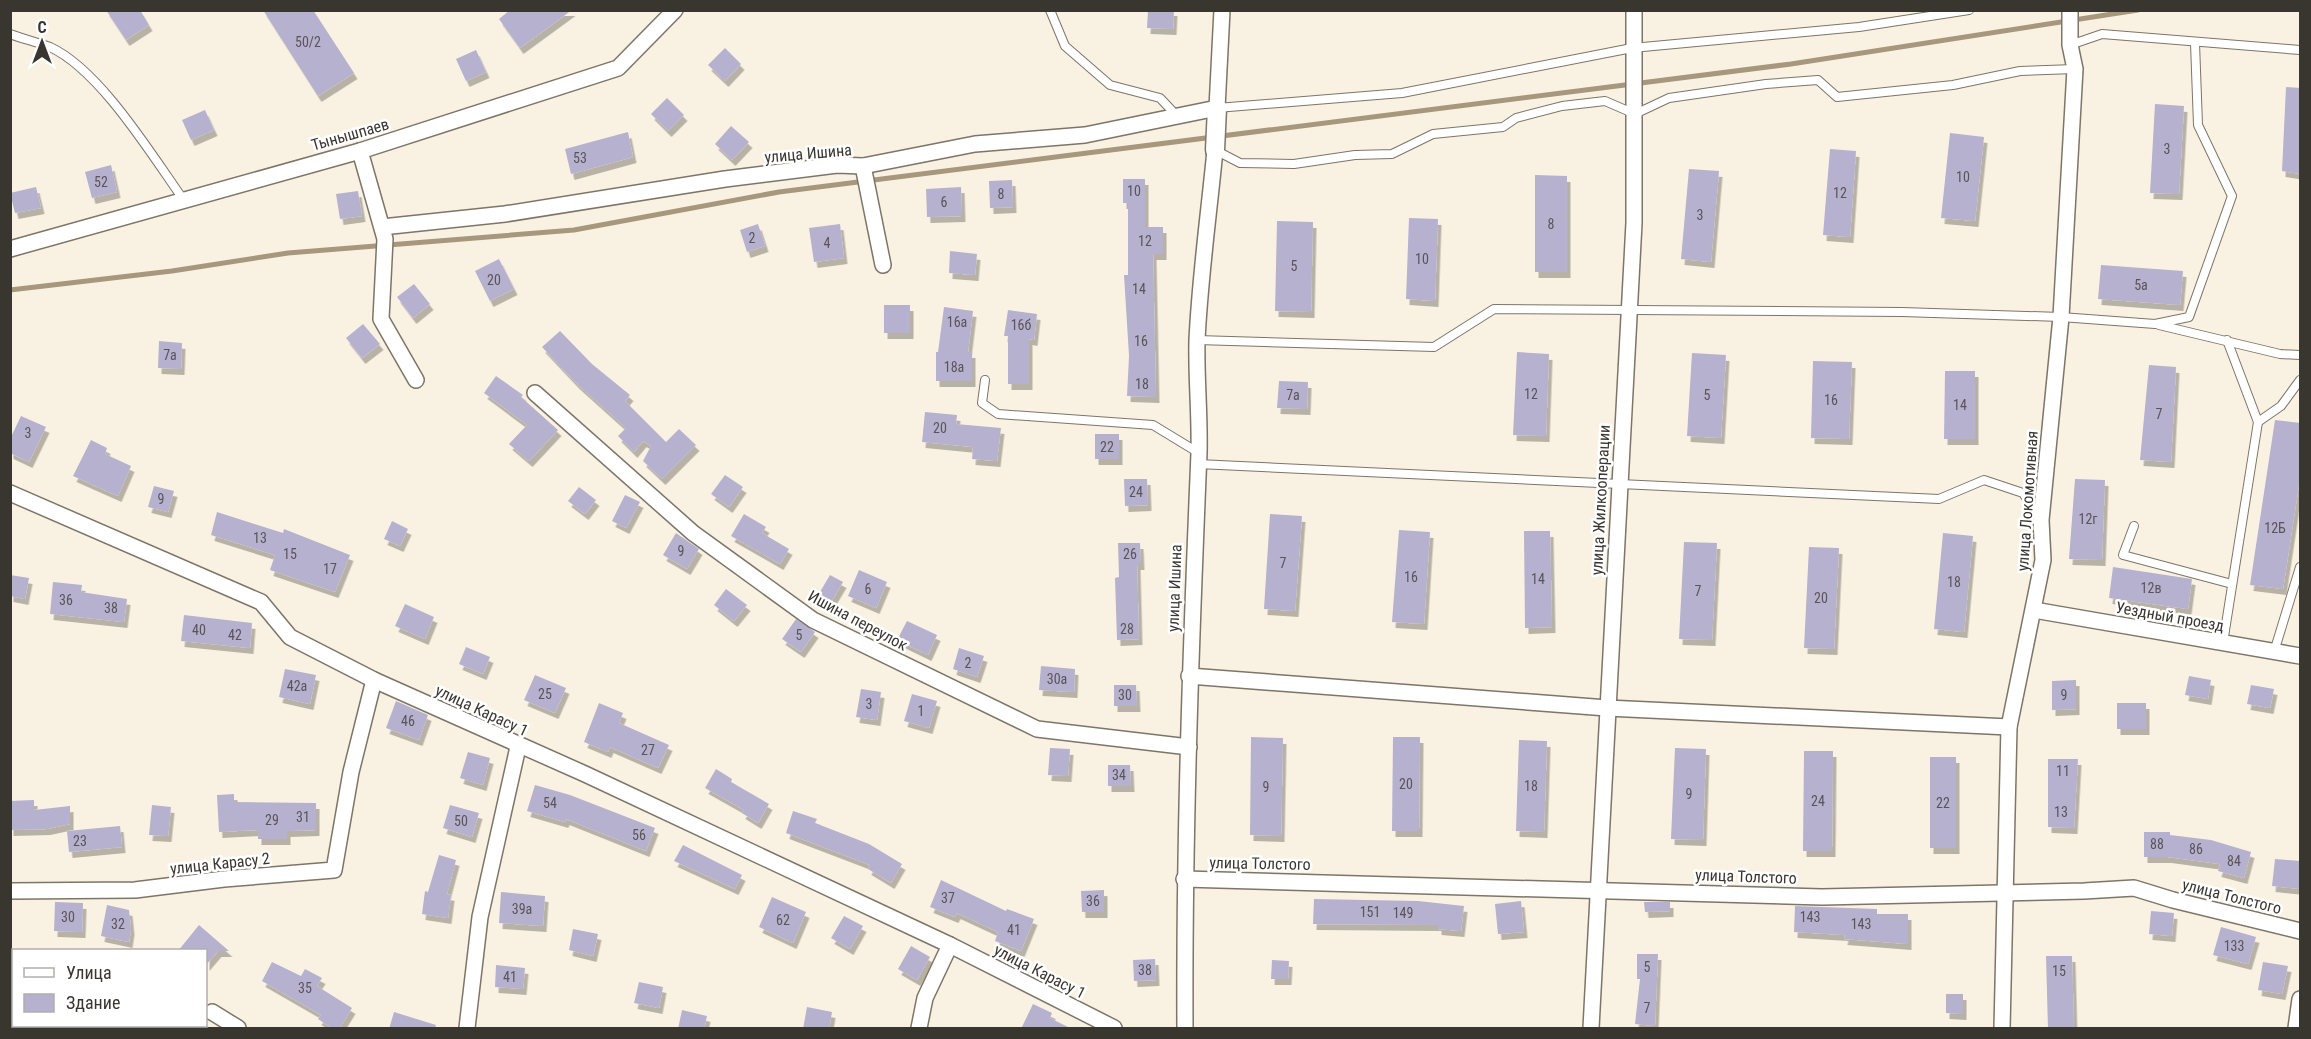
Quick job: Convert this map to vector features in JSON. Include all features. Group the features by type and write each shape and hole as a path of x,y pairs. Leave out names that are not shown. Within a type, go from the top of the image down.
{"street":[{"name":"Тынышпаев","path":"10,249 360,151 618,68 675,10"},
{"path":"1215,150 1222,10"},
{"path":"1632,48 1634,10"},
{"name":"улица Локомотивная","path":"2002,1029 2003,893 2009,727 2043,560 2041,520 2061,317 2075,69 2070,45 2070,10"},
{"name":"улица Жилкооперации","path":"1591,1029 1618,483 1634,223 1632,141 1635,114 1632,48"},
{"name":"улица Ишина","path":"383,233 725,179 837,165 863,166 975,144 1085,135 1217,108"},
{"name":"улица Ишина","path":"1185,1029 1184,879 1198,459 1197,340 1215,150"},
{"path":"360,151 383,233 386,264 381,319 416,380"},
{"path":"863,166 883,265"},
{"name":"Ишина переулок","path":"535,393 693,533 813,620 1037,729 1190,747"},
{"name":"улица Карасу 1","path":"10,493 261,602 290,637 374,680 518,747 595,779 950,945 1114,1029"},
{"name":"Уездный проезд","path":"2034,610 2301,656"},
{"path":"1189,676 1606,708 2009,727"},
{"name":"улица Карасу 2","path":"10,891 135,891 224,879 334,870 351,772 374,680"},
{"path":"467,1029 480,917 518,747"},
{"name":"улица Толстого","path":"1184,879 1822,897 2134,888 2173,900 2301,931"},
{"path":"919,1029 926,998 950,945"},
{"path":"2296,1029 2301,999"},
{"path":"213,1012 238,1029"}],"lane":[{"path":"1050,10 1065,46 1110,85 1160,98 1177,117"},
{"path":"1217,108 1402,93 1632,48 1859,27 1969,10"},
{"path":"10,34 51,48 84,70 117,109 183,199"},
{"path":"2070,45 2102,34 2301,50"},
{"path":"2155,324 2189,317 2232,196 2198,125 2195,43"},
{"path":"1215,150 1240,163 1294,164 1355,155 1392,154 1433,134 1503,127 1516,118 1562,106 1605,101 1635,114 1669,98 1766,84 1818,80 1837,97 1953,85 2020,71 2075,69"},
{"path":"1197,340 1434,346 1494,309 1629,310 2061,317 2155,324 2280,354 2301,356"},
{"path":"2223,643 2258,422 2227,340"},
{"path":"985,380 981,403 998,414 1153,425 1198,459 1939,499 1984,480 2023,493 2041,520"},
{"path":"2258,422 2281,406 2301,380"},
{"path":"2134,526 2123,555 2232,584"},
{"path":"2274,652 2301,567"}],"building":[{"path":"106,10 140,10 149,25 126,40"},
{"path":"263,10 313,10 354,73 318,96"},
{"path":"510,10 572,10 520,48 499,19"},
{"path":"1148,10 1174,10 1173,29 1147,28"},
{"path":"725,48 741,64 725,81 708,65"},
{"path":"476,50 486,72 466,81 456,59"},
{"path":"2286,87 2301,88 2301,174 2282,171"},
{"path":"667,98 684,115 668,131 651,114"},
{"path":"2155,104 2184,106 2179,194 2150,193"},
{"path":"205,110 214,130 191,140 182,120"},
{"path":"731,126 749,142 732,160 715,144"},
{"path":"628,132 633,157 571,174 565,149"},
{"path":"1950,133 1984,137 1975,221 1941,218"},
{"path":"1830,149 1856,151 1850,237 1823,235"},
{"path":"111,165 117,192 92,198 85,172"},
{"path":"1689,169 1719,171 1711,262 1681,259"},
{"path":"1535,175 1567,176 1567,272 1535,272"},
{"path":"1123,179 1145,179 1145,227 1163,227 1163,254 1153,254 1156,397 1127,396 1129,356 1124,275 1128,275 1128,203 1123,203"},
{"path":"1012,180 1013,207 990,208 989,181"},
{"path":"36,187 41,208 15,213 10,193"},
{"path":"961,187 962,216 927,217 926,189"},
{"path":"358,191 362,216 340,219 336,194"},
{"path":"1409,218 1438,219 1435,301 1406,299"},
{"path":"1277,221 1313,222 1311,312 1275,311"},
{"path":"758,224 765,246 747,252 740,230"},
{"path":"840,224 844,258 814,262 809,228"},
{"path":"950,251 977,254 975,275 949,273"},
{"path":"499,259 514,289 490,301 475,271"},
{"path":"2101,265 2183,271 2180,305 2098,299"},
{"path":"414,284 430,304 413,318 397,297"},
{"path":"884,305 910,305 910,333 884,333"},
{"path":"944,307 973,311 968,352 972,352 972,381 936,381 936,352 938,352"},
{"path":"1008,310 1037,314 1034,340 1029,339 1029,384 1008,384 1008,336 1004,336"},
{"path":"363,324 380,344 362,358 346,338"},
{"path":"560,331 592,364 630,395 625,401 666,442 679,429 696,445 662,479 643,461 651,446 643,441 634,452 618,436 626,428 576,383 542,347"},
{"path":"159,341 182,343 181,369 158,368"},
{"path":"1517,352 1549,354 1546,436 1513,435"},
{"path":"1692,353 1726,355 1721,438 1687,436"},
{"path":"1813,361 1852,362 1849,439 1811,438"},
{"path":"2149,365 2176,367 2171,462 2140,460"},
{"path":"1945,371 1975,371 1975,439 1944,439"},
{"path":"496,376 523,395 521,397 558,430 529,461 509,444 527,425 484,393"},
{"path":"1279,381 1308,382 1307,409 1277,408"},
{"path":"925,412 957,415 956,424 1001,428 997,461 972,459 973,447 922,442"},
{"path":"21,416 46,427 29,462 10,453 10,439"},
{"path":"2275,420 2301,423 2301,471 2283,589 2250,585"},
{"path":"1095,434 1119,434 1119,459 1095,459"},
{"path":"91,440 107,448 105,454 131,466 118,496 73,476"},
{"path":"725,475 743,487 729,507 711,494"},
{"path":"1124,479 1147,479 1148,505 1125,506"},
{"path":"2075,479 2105,480 2102,560 2069,559"},
{"path":"154,486 174,491 168,512 148,507"},
{"path":"579,487 596,500 585,514 568,501"},
{"path":"625,495 640,502 626,528 612,521"},
{"path":"217,512 283,533 284,529 350,555 335,592 270,570 275,555 211,535"},
{"path":"744,514 766,527 762,533 789,549 780,564 731,536"},
{"path":"1270,514 1302,516 1295,611 1264,609"},
{"path":"392,521 408,529 400,546 384,539"},
{"path":"1399,530 1430,532 1424,624 1392,622"},
{"path":"1524,531 1550,531 1552,627 1525,628"},
{"path":"676,533 699,549 687,569 663,555"},
{"path":"1943,533 1973,536 1964,632 1934,629"},
{"path":"1684,542 1717,543 1712,640 1679,639"},
{"path":"1118,543 1140,543 1141,564 1137,564 1139,639 1117,640 1115,578 1119,577"},
{"path":"1809,547 1839,548 1834,649 1804,648"},
{"path":"2113,567 2192,579 2188,609 2109,598"},
{"path":"859,570 887,582 876,608 848,596"},
{"path":"10,575 29,578 25,599 10,596"},
{"path":"830,575 843,582 830,604 817,597"},
{"path":"53,582 82,585 81,592 127,599 124,622 50,614"},
{"path":"726,589 747,605 734,621 714,605"},
{"path":"405,604 434,617 425,639 395,626"},
{"path":"184,615 252,623 250,648 181,641"},
{"path":"796,619 815,632 801,652 782,639"},
{"path":"907,621 937,635 928,655 897,640"},
{"path":"466,647 490,657 483,674 459,664"},
{"path":"959,648 984,656 977,677 953,669"},
{"path":"1041,666 1075,669 1074,692 1039,690"},
{"path":"285,669 316,675 310,704 279,697"},
{"path":"535,675 566,688 555,713 524,700"},
{"path":"2189,676 2211,680 2208,699 2185,695"},
{"path":"2076,680 2076,709 2052,710 2052,681"},
{"path":"1114,685 1136,685 1137,706 1114,706"},
{"path":"2251,685 2274,689 2270,708 2247,704"},
{"path":"861,689 881,692 877,720 856,717"},
{"path":"912,694 937,701 929,728 904,721"},
{"path":"396,701 428,715 419,740 386,728"},
{"path":"599,703 623,713 619,723 669,745 658,768 610,747 608,752 584,742"},
{"path":"2117,703 2146,703 2146,729 2117,729"},
{"path":"1251,737 1283,738 1281,836 1250,835"},
{"path":"1393,737 1420,737 1419,831 1392,831"},
{"path":"1519,740 1547,741 1544,832 1516,831"},
{"path":"1050,748 1070,749 1068,776 1048,775"},
{"path":"1675,748 1706,749 1703,840 1671,839"},
{"path":"1804,751 1833,751 1832,851 1803,851"},
{"path":"468,752 490,758 483,785 460,778"},
{"path":"1930,757 1956,757 1956,848 1930,848"},
{"path":"2048,759 2078,759 2074,828 2048,827"},
{"path":"1108,765 1130,765 1131,786 1108,786"},
{"path":"716,769 732,779 731,782 769,804 758,823 742,813 744,810 705,788"},
{"path":"535,785 570,795 655,828 646,851 566,819 565,822 527,811"},
{"path":"234,794 234,802 316,803 316,830 287,831 287,839 258,839 258,830 219,832 217,795"},
{"path":"34,800 34,810 70,806 70,824 47,829 10,830 10,801"},
{"path":"152,805 171,807 168,836 149,835"},
{"path":"450,805 479,813 472,837 443,828"},
{"path":"793,811 817,819 815,823 869,844 902,864 891,883 868,869 870,865 786,833"},
{"path":"120,826 122,847 69,852 67,831"},
{"path":"2144,832 2170,832 2170,835 2211,840 2251,852 2244,878 2218,871 2220,864 2168,857 2144,857"},
{"path":"683,845 742,875 735,889 674,861"},
{"path":"439,855 456,860 447,894 451,895 448,918 422,914 425,891 428,892"},
{"path":"2275,859 2301,861 2301,889 2272,886"},
{"path":"941,880 1006,911 1007,909 1034,919 1021,951 995,941 998,932 957,913 955,917 930,907"},
{"path":"1104,890 1104,912 1082,912 1081,891"},
{"path":"501,892 545,896 543,926 499,923"},
{"path":"772,897 806,912 793,943 759,927"},
{"path":"1314,899 1418,901 1464,906 1461,931 1438,929 1438,925 1313,924"},
{"path":"1521,901 1524,932 1498,934 1495,904"},
{"path":"55,902 83,903 82,932 54,931"},
{"path":"1644,902 1670,902 1670,911 1645,912"},
{"path":"107,905 129,910 131,929 129,942 101,936"},
{"path":"1795,906 1877,909 1877,914 1908,914 1908,944 1844,939 1845,935 1794,932"},
{"path":"2151,911 2174,913 2172,936 2149,934"},
{"path":"844,916 863,926 850,949 831,938"},
{"path":"199,925 229,951 218,951 207,964 207,949 180,949"},
{"path":"2221,927 2256,937 2248,964 2213,955"},
{"path":"573,929 598,934 593,956 569,950"},
{"path":"911,946 930,957 917,980 898,969"},
{"path":"1637,954 1658,954 1655,1026 1635,1024 1640,979 1637,979"},
{"path":"2046,956 2072,956 2074,1029 2048,1029"},
{"path":"1155,959 1156,980 1134,981 1133,960"},
{"path":"1272,960 1289,961 1288,979 1271,979"},
{"path":"272,962 301,976 305,969 322,978 317,986 352,1008 339,1029 333,1029 318,1019 321,1015 262,981"},
{"path":"2263,962 2288,966 2282,994 2258,990"},
{"path":"496,965 525,968 523,989 495,987"},
{"path":"639,982 663,987 659,1008 634,1003"},
{"path":"1946,994 1963,994 1963,1014 1946,1013"},
{"path":"1033,1004 1052,1013 1050,1018 1072,1029 1021,1029"},
{"path":"807,1007 832,1012 829,1029 803,1029"},
{"path":"682,1010 707,1016 704,1029 678,1029"},
{"path":"394,1012 436,1025 435,1029 389,1029"}],"waterway":[{"path":"10,290 172,271 288,253 574,230 779,192 1791,64 2138,10"}]}
